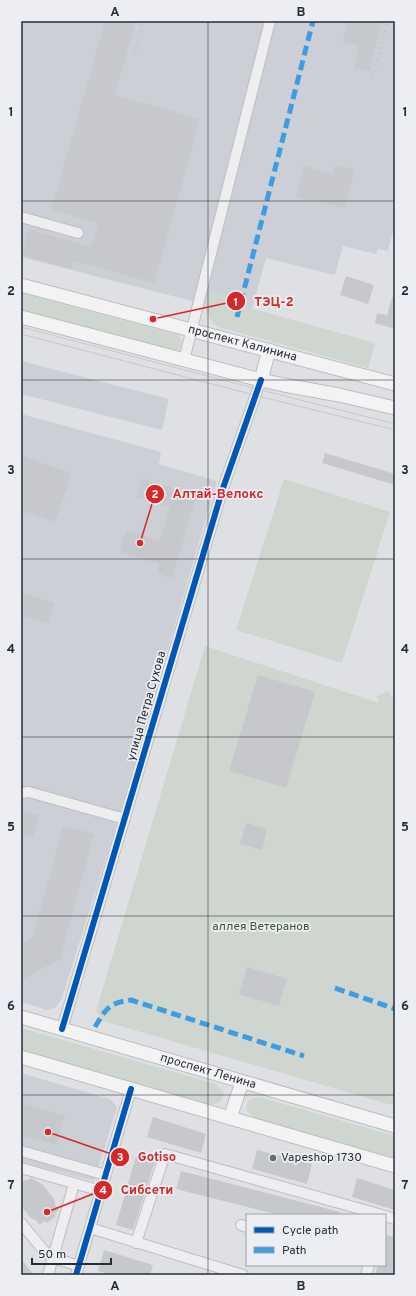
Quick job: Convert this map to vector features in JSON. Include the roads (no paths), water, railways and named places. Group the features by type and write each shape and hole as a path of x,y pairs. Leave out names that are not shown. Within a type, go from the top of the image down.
{"main road":[{"name":"проспект Калинина","path":"21,285 395,384"},
{"path":"21,317 184,360 259,384 284,385 339,395 395,408"},
{"path":"259,384 269,350"},
{"name":"проспект Ленина","path":"21,1017 395,1126"},
{"path":"21,1056 395,1166"},
{"path":"230,1118 242,1082"}],"street":[{"path":"184,360 270,21"},
{"path":"21,217 78,233"},
{"name":"улица Петра Сухова","path":"62,1029 222,491 259,384"},
{"path":"21,793 29,792 125,819"},
{"path":"21,1223 45,1252 78,1271 131,1089"},
{"path":"21,1151 106,1175"},
{"path":"136,1243 165,1154 378,1214"},
{"path":"21,1168 101,1191"},
{"path":"48,1275 74,1184"},
{"path":"90,1228 242,1275"}],"tram line":[{"path":"21,327 395,424"},
{"path":"21,334 395,430"}],"railway":[{"path":"134,55 143,21"},
{"path":"372,78 388,21"}],"place":[{"name":"ТЭЦ-2","path":"153,319"},
{"name":"Алтай-Велокс","path":"140,543"},
{"name":"Gotiso","path":"48,1132"},
{"name":"Vapeshop 1730","path":"273,1158"},
{"name":"Сибсети","path":"47,1212"}],"park label":[{"name":"аллея Ветеранов","path":"261,927"}]}
